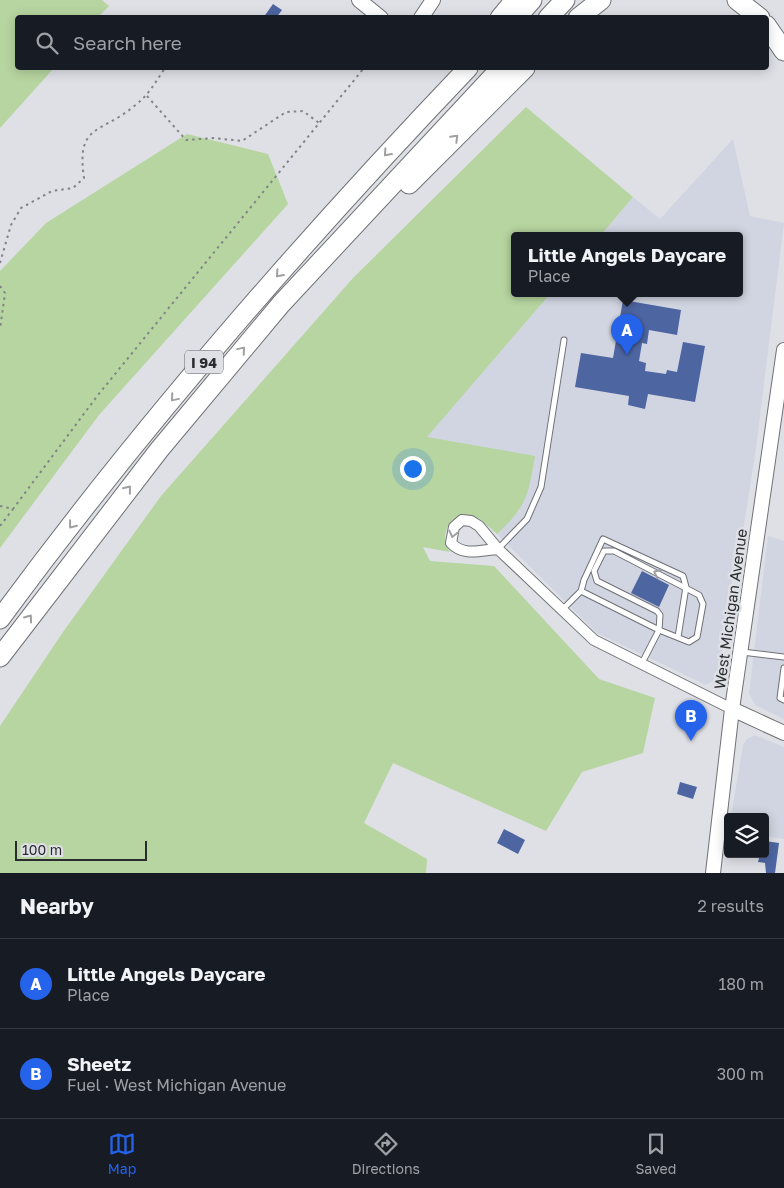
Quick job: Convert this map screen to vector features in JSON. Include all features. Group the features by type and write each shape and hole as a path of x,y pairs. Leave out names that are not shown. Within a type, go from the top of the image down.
{"highway":[{"path":"502,15 515,0"},
{"path":"519,15 532,0"},
{"path":"551,15 565,0"},
{"path":"582,15 601,0"},
{"path":"737,0 756,15"},
{"path":"769,29 784,51"},
{"path":"421,118 457,70"},
{"name":"I 94","path":"0,619 192,376 275,278 466,70"},
{"name":"I 94","path":"0,657 159,450 281,304 499,70"},
{"path":"281,304 302,289 523,70"}],"main road":[{"path":"360,0 378,15"},
{"path":"423,15 433,0"},
{"name":"West Michigan Avenue","path":"713,873 732,709 784,350"},
{"path":"732,709 781,729"}],"street":[{"path":"498,549 466,553 457,550 451,543 454,527 462,520 471,521 480,526 498,549 594,640 732,709"}],"lane":[{"path":"498,549 527,519 541,487 564,340"},
{"path":"562,610 581,591 603,538 683,576 686,588 678,637"},
{"path":"581,591 659,630 689,642 698,637 703,604 699,594 614,551 609,549 602,554 594,572 597,580 657,611 660,615 659,630 642,663"},
{"path":"740,652 784,657"},
{"path":"784,668 783,687 780,698 784,700"}],"path":[{"path":"0,263 11,225 21,208 52,191 73,188 84,178 81,163 83,145 93,130 117,118 147,96 164,70"},
{"path":"0,526 111,380 362,70"},
{"path":"147,96 186,140 214,138 242,141 286,112 303,111 319,124"},
{"path":"0,286 5,294 0,329"},
{"path":"0,506 13,509"}],"shaded area":[{"path":"733,139 750,216 784,223 756,448 743,532 730,590 718,678 706,685 597,633 497,534 520,510 426,437 547,297 743,297 743,232 603,232 633,197 660,219"},
{"path":"768,536 784,541 784,719 755,705 749,693"},
{"path":"755,735 784,747 784,839 769,837 769,813 732,813 743,745 747,739"}],"green space":[{"path":"0,0 102,0 109,6 100,15 15,15 15,70 52,70 0,128"},
{"path":"526,107 633,197 603,232 511,232 511,297 547,297 427,437 535,456 528,491 515,516 497,534 480,519 461,515 448,526 446,531 445,541 450,552 423,547 430,561 494,566 599,679 655,698 643,753 582,772 546,831 393,763 364,823 427,859 426,873 0,873 0,726 63,632 161,496 353,278"},
{"path":"187,134 268,154 288,204 99,415 0,548 0,271 46,223"}],"building":[{"path":"273,4 282,10 278,15 265,15"},
{"path":"623,300 681,310 677,335 649,330 647,344 642,343 639,361 646,363 645,371 666,374 667,370 677,372 683,342 705,346 695,402 648,394 645,409 628,405 629,396 575,387 581,353 613,358"},
{"path":"642,571 669,585 659,607 631,593"},
{"path":"680,782 697,787 693,799 677,794"},
{"path":"504,829 525,840 518,854 497,843"},
{"path":"769,842 779,843 775,873 766,873 765,863 758,862 759,858 769,858"}],"place":[{"name":"Little Angels Daycare","path":"627,355"},
{"name":"Sheetz","path":"691,741"}]}
